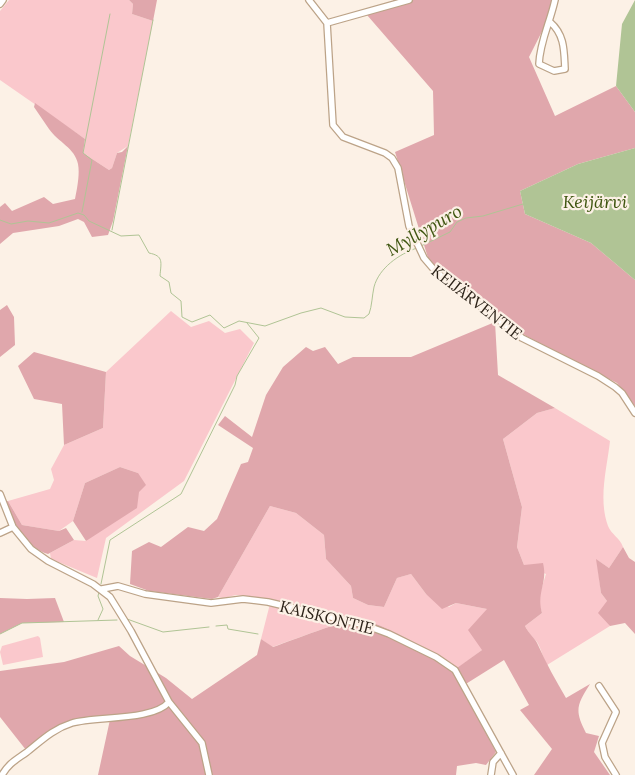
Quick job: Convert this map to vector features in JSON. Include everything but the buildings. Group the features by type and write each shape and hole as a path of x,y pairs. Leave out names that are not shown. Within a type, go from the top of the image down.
{"street":[{"path":"0,4 3,0"},
{"path":"309,0 327,23 409,0"},
{"path":"550,22 556,28 563,41 565,69 554,71 539,64 540,45 550,22 555,0"},
{"name":"KEIJÄRVENTIE","path":"327,23 333,125 343,137 385,152 392,158 398,168 405,211 415,241 424,258 442,278 522,338 598,376 614,387 622,393 635,414"},
{"path":"0,494 14,527 27,544 48,561 102,589 131,631 169,702 202,743 209,775"},
{"path":"0,533 14,527"},
{"name":"KAISKONTIE","path":"102,589 118,586 145,594 211,603 243,599 268,602 377,629 436,657 455,670 513,775"},
{"path":"599,686 616,712 602,743 605,758 616,775"},
{"path":"2,775 10,763 51,732 73,723 152,712 169,702"},
{"path":"491,775 493,762 501,753"}],"shaded area":[{"path":"9,0 129,0 133,4 132,14 153,21 128,146 117,153 112,168 109,170 83,153 85,139 0,80 0,11"},
{"path":"129,0 157,0 153,21 132,14 133,4"},
{"path":"393,0 558,0 529,57 555,116 616,86 635,112 635,148 578,164 520,191 525,214 591,243 635,280 635,406 617,383 526,336 429,261 395,152 434,135 433,91 367,15 395,6"},
{"path":"35,103 85,139 83,153 109,170 112,168 117,153 122,152 128,146 113,221 108,235 92,237 84,222 78,219 59,226 13,233 0,244 0,207 5,203 12,211 44,197 53,204 75,199 79,172 76,158 70,149 49,129 34,107"},
{"path":"7,305 14,317 15,345 0,357 0,310"},
{"path":"171,311 191,327 209,321 225,333 240,329 254,343 184,481 106,538 97,578 51,559 50,553 74,540 86,541 138,473 120,467 85,483 73,521 59,531 22,525 8,501 50,489 54,480 51,469 64,445 103,428 106,372"},
{"path":"495,322 498,375 555,408 537,413 503,439 522,507 517,547 524,565 543,563 544,570 540,599 542,613 525,626 537,643 566,698 590,684 580,703 580,719 586,733 599,736 594,752 610,775 534,775 552,749 520,710 529,705 504,660 461,687 496,752 486,765 476,763 457,766 456,775 98,775 111,715 75,721 55,728 26,750 0,717 0,671 64,662 119,646 130,656 166,678 192,699 257,655 261,639 273,647 352,621 361,620 369,622 395,632 457,668 482,650 468,630 487,609 456,603 442,609 426,594 411,574 397,578 384,607 368,605 353,598 351,586 326,559 324,535 296,513 270,506 218,597 212,599 149,591 130,584 132,551 149,542 161,547 188,527 204,531 217,519 241,464 248,462 253,448 218,425 225,416 252,437 266,395 283,367 306,347 313,351 325,347 338,364 353,357 411,357"},
{"path":"34,352 106,372 103,428 64,445 62,404 34,399 18,366"},
{"path":"555,408 610,441 603,494 605,516 608,526 623,547 609,568 597,560 601,593 607,601 604,617 610,626 547,665 537,642 525,626 542,613 538,600 546,574 524,565 517,547 522,507 503,439 537,413"},
{"path":"120,467 138,473 146,485 139,492 137,508 86,541 73,521 85,483"},
{"path":"8,501 22,525 59,531 66,528 74,540 48,554 40,551 21,533 5,502"},
{"path":"270,506 296,513 324,535 326,559 351,586 353,598 368,605 384,607 397,578 411,574 426,594 449,607 456,603 487,609 482,650 458,668 395,632 361,620 329,627 272,647 261,639 271,600 236,595 223,598 218,597"},
{"path":"623,547 629,558 635,562 635,634 625,623 610,626 598,613 607,601 601,593 596,559 609,568"},
{"path":"0,598 55,598 64,622 22,623 0,634"},
{"path":"38,636 43,657 3,665 0,652 2,646"}],"water":[{"path":"635,0 635,112 616,86 622,24"},
{"name":"Keijärvi","path":"635,148 635,280 591,243 525,214 520,191 578,164"}],"waterway":[{"path":"82,212 92,160 83,153 110,14"},
{"path":"112,230 153,20"},
{"name":"Myllypuro","path":"421,246 450,232 457,222 466,218 483,216 523,204"},
{"name":"Myllypuro","path":"0,220 11,224 28,221 49,223 78,213 84,215 89,221 121,236 139,235 149,253 159,258 161,263 160,276 169,282 171,293 181,301 182,317 192,322 210,315 224,328 239,321 265,326 321,308 345,317 364,318 369,314 374,287 380,274 397,258 417,248"},
{"path":"101,584 110,540 181,494 235,385 237,376 259,338 247,323"},
{"path":"98,620 103,609 98,596 99,592"},
{"path":"127,619 163,632 209,627"},
{"path":"0,634 22,623 117,620"},
{"path":"216,626 227,625 228,629 258,634"}]}
